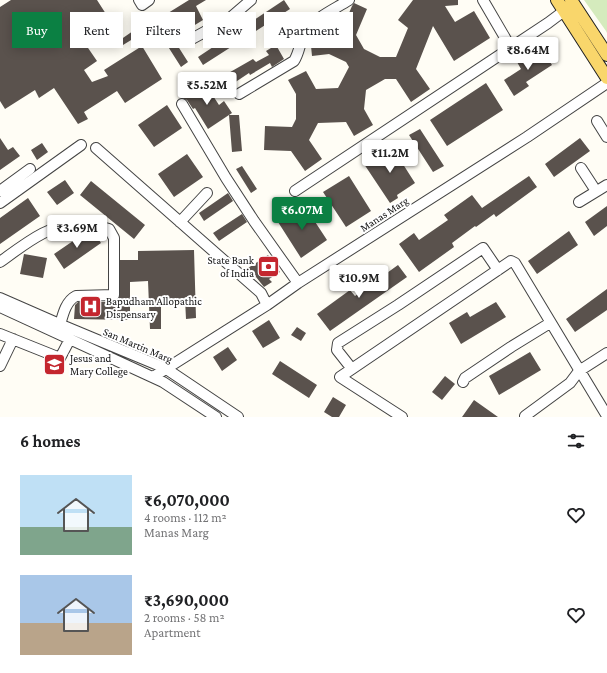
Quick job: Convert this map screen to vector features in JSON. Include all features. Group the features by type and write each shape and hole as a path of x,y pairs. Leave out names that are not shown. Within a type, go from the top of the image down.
{"main road":[{"path":"557,0 607,78"},
{"path":"571,0 607,55"}],"street":[{"path":"139,0 142,5 149,0"},
{"path":"195,37 230,18 251,0"},
{"path":"239,94 294,61 298,54 305,32 316,20 349,0"},
{"path":"483,0 511,48"},
{"path":"294,191 511,48 564,11"},
{"name":"Manas Marg","path":"153,376 267,305 298,283 527,137 607,83"},
{"path":"182,104 226,178 254,221 298,283"},
{"path":"597,121 607,137"},
{"path":"0,203 82,146"},
{"path":"96,148 262,293 267,305"},
{"path":"581,168 596,191"},
{"path":"0,191 30,169"},
{"path":"579,202 607,185"},
{"path":"180,222 207,193"},
{"path":"0,262 37,236 61,226 83,223 109,229 114,238 114,295 76,296 72,298 68,301 60,324"},
{"path":"352,369 337,350 338,343 483,248 498,270"},
{"path":"402,417 340,377 508,262 515,263 607,416"},
{"name":"San Martin Marg","path":"0,298 165,368 238,417"},
{"name":"San Martin Marg","path":"0,307 153,376 216,417"},
{"path":"463,382 465,378 511,346 550,323"},
{"path":"0,334 60,358 70,339"},
{"path":"0,366 13,339"},
{"path":"525,416 570,383 579,371 607,353"}],"green space":[{"path":"584,0 607,0 607,33 606,31"}],"building":[{"path":"11,0 97,0 105,12 70,12 70,48 88,48 97,61 84,70 92,82 108,76 104,70 139,48 143,48 162,79 125,103 117,91 84,112 88,119 78,124 54,88 39,98 35,90 5,109 0,101 0,7"},
{"path":"189,0 206,0 196,6 203,20 195,25 195,12 170,12"},
{"path":"284,0 290,9 285,12 266,12"},
{"path":"413,0 458,0 458,5 445,6 455,22 474,11 490,38 454,61 433,26 416,69 430,89 411,102 396,79 385,79 366,90 364,109 373,125 354,136 346,122 318,123 309,140 322,159 305,171 291,151 264,150 265,126 292,127 296,119 296,94 288,80 306,71 316,89 338,88 349,67 346,62 329,54 312,56 311,48 353,48 353,12 349,12 354,3 367,9 356,35 364,49 380,57 396,57 408,28 398,20"},
{"path":"264,13 264,26 256,31 256,19"},
{"path":"131,32 131,40 123,45 123,38"},
{"path":"540,47 552,65 526,82 529,86 514,96 504,80 521,69 517,62"},
{"path":"169,48 179,48 188,62 181,67"},
{"path":"212,48 229,48 203,65 198,57"},
{"path":"271,48 278,48 284,59 272,67 270,63 250,75 249,73 231,85 225,75 253,59 256,62 269,55 266,51"},
{"path":"204,82 219,105 224,101 232,113 208,129 195,108 193,109 187,100 182,98"},
{"path":"486,83 503,110 447,146 430,120"},
{"path":"167,105 182,128 154,147 138,125"},
{"path":"229,115 239,115 242,151 232,152"},
{"path":"420,129 444,166 433,172 409,135"},
{"path":"0,138 8,150 13,147 20,156 0,170"},
{"path":"580,138 590,151 554,177 545,164"},
{"path":"42,143 48,152 37,160 31,150"},
{"path":"392,147 415,183 397,195 398,198 390,203 364,164"},
{"path":"187,154 203,177 174,197 158,174"},
{"path":"242,166 257,189 251,193 236,169"},
{"path":"349,176 371,211 346,227 323,192"},
{"path":"529,176 537,187 496,217 494,214 476,227 475,226 452,243 454,247 419,272 399,244 414,233 419,240 448,220 444,215 472,195 482,208"},
{"path":"65,180 74,193 57,205 47,192"},
{"path":"91,181 145,225 134,239 80,195"},
{"path":"228,193 233,201 204,221 199,213"},
{"path":"28,198 40,216 0,244 0,218"},
{"path":"304,205 327,240 301,258 278,222"},
{"path":"607,206 607,226 594,236 585,222"},
{"path":"242,214 247,222 219,241 213,233"},
{"path":"89,230 93,231 101,243 64,269 54,254"},
{"path":"569,231 578,245 537,274 528,261"},
{"path":"194,250 196,318 186,319 185,299 161,300 161,329 150,329 148,281 130,282 130,320 74,319 75,305 78,302 114,302 119,299 120,260 138,260 138,251"},
{"path":"24,254 47,258 43,278 20,274"},
{"path":"268,255 280,272 269,279 272,282 264,287 256,277 254,278 245,270"},
{"path":"398,265 407,277 330,331 317,314 350,290 355,296"},
{"path":"607,289 607,310 575,332 566,319"},
{"path":"496,302 506,317 461,344 449,323 467,312 470,317"},
{"path":"269,320 280,338 263,348 252,331"},
{"path":"297,327 306,333 301,341 291,335"},
{"path":"228,347 237,360 222,371 213,357"},
{"path":"530,352 541,370 499,395 489,376"},
{"path":"280,361 317,385 309,398 272,374"},
{"path":"445,376 455,384 442,400 432,392"},
{"path":"333,397 346,405 339,417 332,417 324,412"},
{"path":"474,400 498,417 462,417"}],"place":[{"name":"State Bank of India","path":"269,266"},
{"name":"Bapudham Allopathic Dispensary","path":"90,307"},
{"name":"Jesus and Mary College","path":"54,364"}]}
